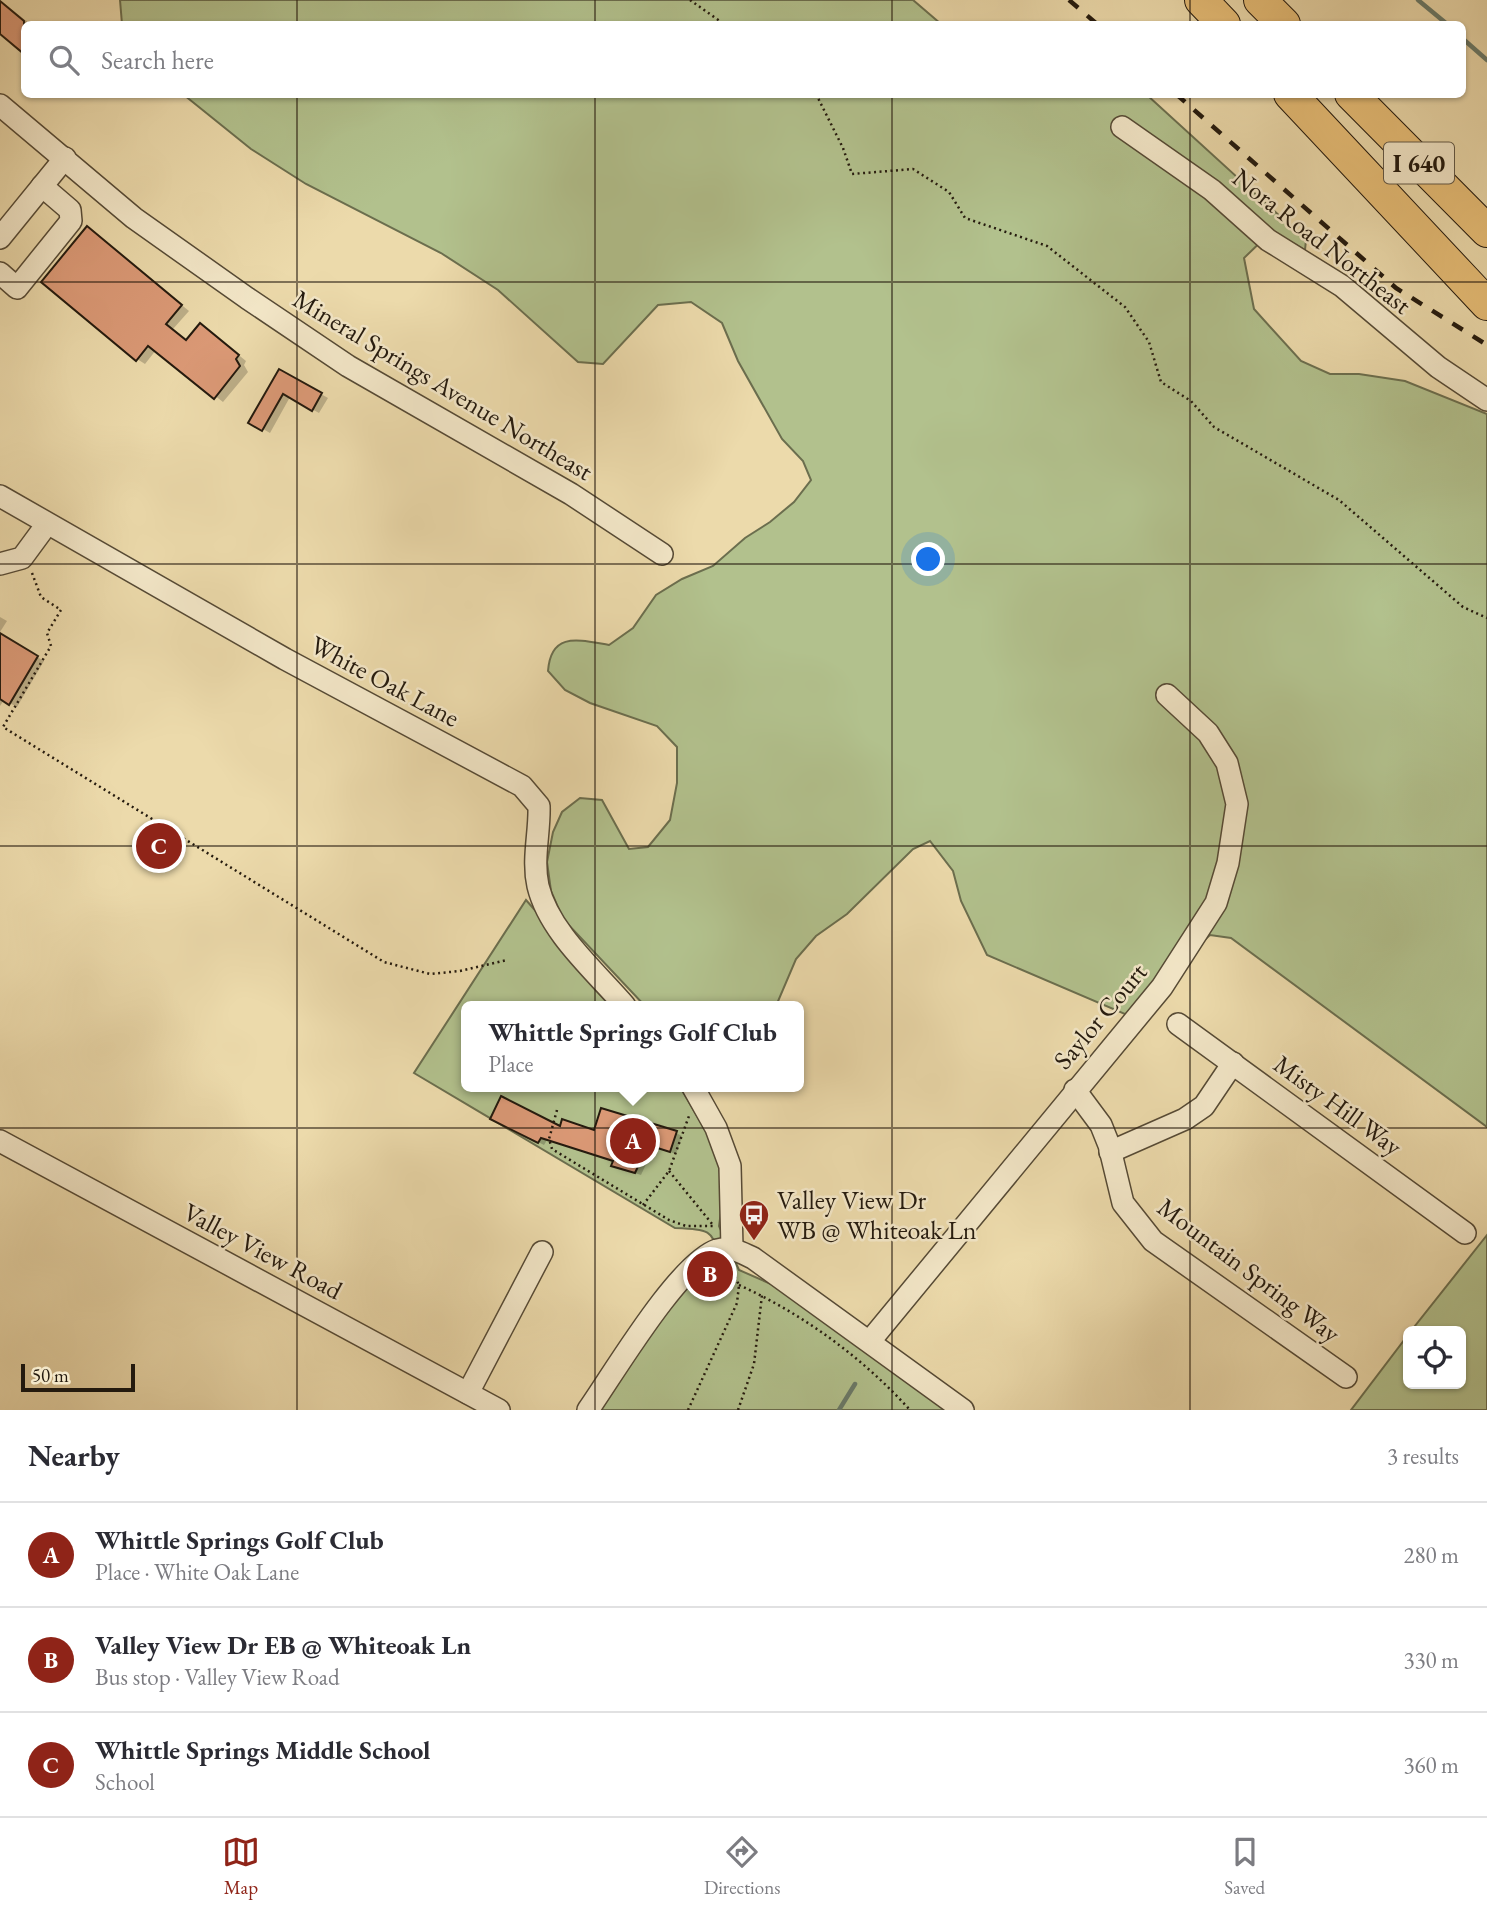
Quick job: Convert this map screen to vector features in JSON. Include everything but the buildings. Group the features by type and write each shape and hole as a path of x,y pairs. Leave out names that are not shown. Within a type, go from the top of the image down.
{"highway":[{"path":"1201,0 1221,21"},
{"path":"1260,0 1281,21"},
{"path":"1278,0 1296,21"},
{"name":"I 640","path":"1294,98 1487,304"},
{"name":"I 640","path":"1355,98 1487,231"},
{"path":"1363,98 1424,168"}],"street":[{"name":"Mineral Springs Avenue Northeast","path":"0,105 134,218 348,366 571,494 662,554"},
{"name":"Nora Road Northeast","path":"1122,127 1212,190 1268,240 1342,286 1438,367 1487,400"},
{"path":"0,238 65,158"},
{"path":"0,273 17,288 71,221 70,210 42,187"},
{"name":"White Oak Lane","path":"0,496 285,659 522,786 539,806 538,884 548,916 621,1001"},
{"path":"0,564 22,558 47,524"},
{"name":"Saylor Court","path":"870,1341 1074,1090 1162,987 1216,903 1228,863 1237,804 1227,763 1208,733 1167,695"},
{"name":"Misty Hill Way","path":"1178,1024 1465,1233"},
{"path":"1110,1152 1185,1119 1204,1106 1233,1063"},
{"name":"Mountain Spring Way","path":"1074,1090 1101,1125 1123,1203 1153,1241 1346,1377"},
{"path":"696,1092 716,1128 730,1166 731,1258"},
{"name":"Valley View Road","path":"0,1141 499,1410"},
{"path":"588,1410 668,1296 702,1258 719,1250 731,1258 752,1258 963,1410"},
{"path":"468,1393 541,1251"}],"path":[{"path":"690,0 720,21"},
{"path":"818,98 843,148 852,174 913,169 949,192 965,218 1047,246 1125,307 1149,342 1161,382 1191,401 1214,427 1339,500 1463,607 1487,618"},
{"path":"26,554 41,597 61,610 47,633 51,646 3,727 384,962 430,974 460,971 507,960"},
{"path":"556,1110 549,1139 552,1149 678,1224 713,1226"},
{"path":"643,1205 669,1171 689,1115"},
{"path":"669,1171 715,1232"},
{"path":"688,1410 728,1327 739,1284 731,1258"},
{"path":"739,1284 762,1295 865,1365 910,1410"},
{"path":"738,1410 754,1364 762,1295"}],"green space":[{"path":"120,0 913,0 938,21 122,21"},
{"path":"188,98 1150,98 1306,240 1305,250 1272,231 1244,258 1254,309 1301,361 1330,374 1359,374 1405,381 1487,414 1487,1127 1231,938 1210,935 1188,955 1139,1020 987,955 961,901 953,871 930,841 913,849 847,914 816,936 796,959 778,1001 640,1001 563,919 551,891 547,862 553,832 562,812 580,798 602,800 629,849 648,847 670,820 677,783 677,747 657,726 590,703 565,690 548,671 550,658 555,649 568,641 609,645 633,628 656,595 682,579 713,566 745,538 770,522 794,502 811,480 803,461 782,439 738,361 722,323 691,302 658,305 603,364 578,362 498,290 441,253 306,184 251,149"},
{"path":"526,900 615,1001 461,1001 461,1092 683,1092 707,1133 719,1165 723,1198 719,1226 739,1270 771,1284 804,1306 945,1410 599,1410 637,1350 671,1305 706,1273 724,1267 713,1239 705,1231 675,1228 414,1073"},
{"path":"1487,1235 1487,1410 1351,1410 1403,1342 1403,1389 1466,1389 1466,1326 1415,1326"}],"waterway":[{"path":"1418,0 1443,21"},
{"path":"1466,42 1487,60"},
{"path":"839,1410 855,1384"}],"railway":[{"path":"1069,0 1094,21"},
{"path":"1181,98 1396,288 1487,345"}],"place":[{"name":"Whittle Springs Middle School","path":"159,846"},
{"name":"Whittle Springs Golf Club","path":"633,1141"},
{"name":"Valley View Dr WB @ Whiteoak Ln","path":"754,1242"},
{"name":"Valley View Dr EB @ Whiteoak Ln","path":"710,1274"}]}
